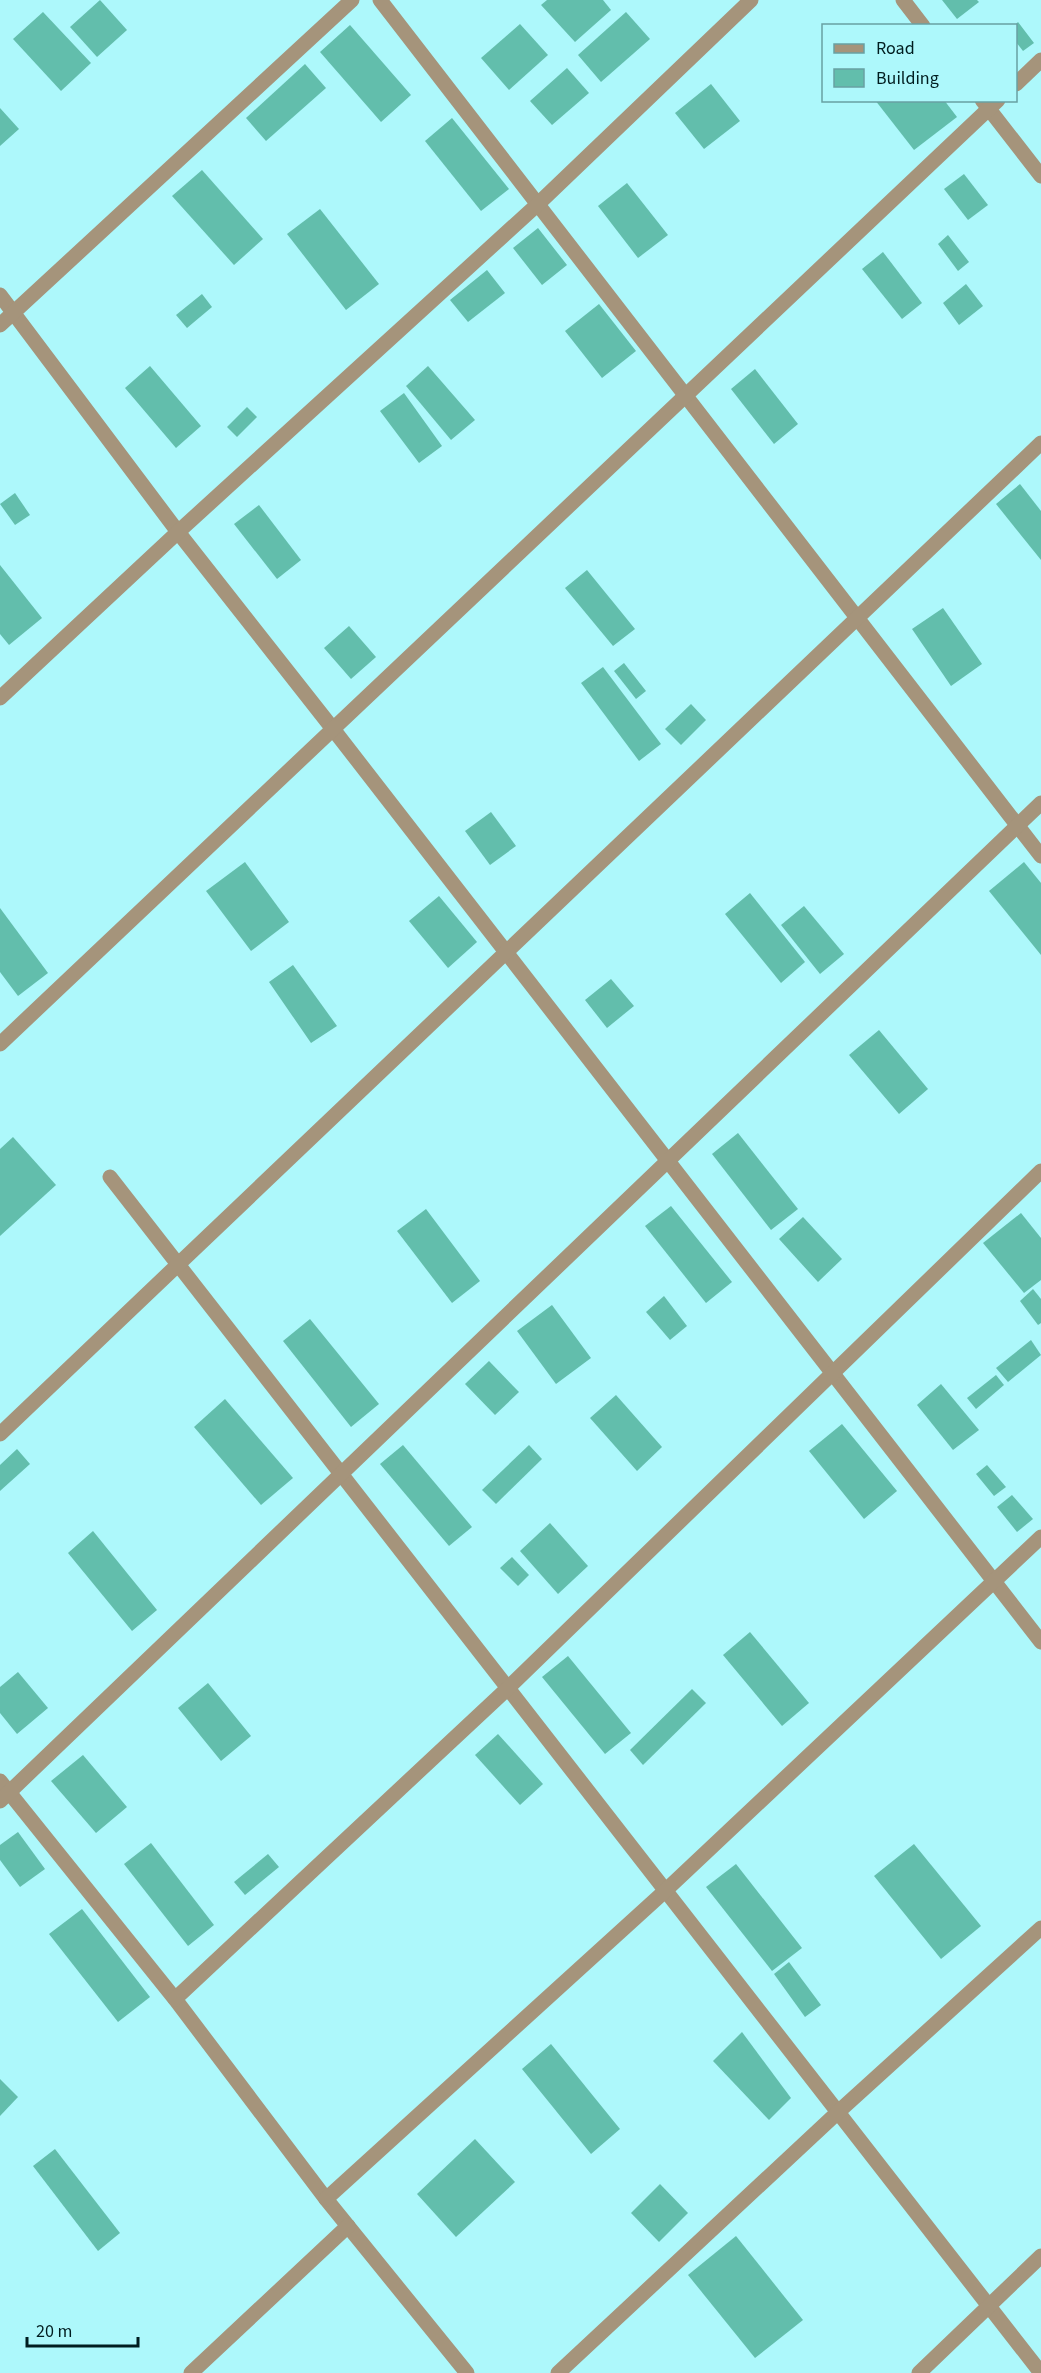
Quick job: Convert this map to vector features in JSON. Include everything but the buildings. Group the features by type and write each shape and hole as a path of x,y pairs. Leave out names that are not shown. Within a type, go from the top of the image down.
{"street":[{"path":"0,325 352,0"},
{"path":"380,0 1041,856"},
{"path":"0,698 178,532 538,204 751,0"},
{"path":"903,0 921,24"},
{"path":"1017,83 1041,60"},
{"path":"0,1044 686,395 990,103 1041,176"},
{"path":"0,295 178,532 1041,1642"},
{"path":"0,1434 1041,443"},
{"path":"467,2373 326,2199 175,1999 3,1792 1041,803"},
{"path":"175,1999 508,1688 1041,1172"},
{"path":"110,1177 1041,2373"},
{"path":"326,2199 665,1891 1041,1537"},
{"path":"558,2373 837,2113 1041,1928"},
{"path":"191,2373 348,2226"},
{"path":"919,2373 1041,2256"}]}
